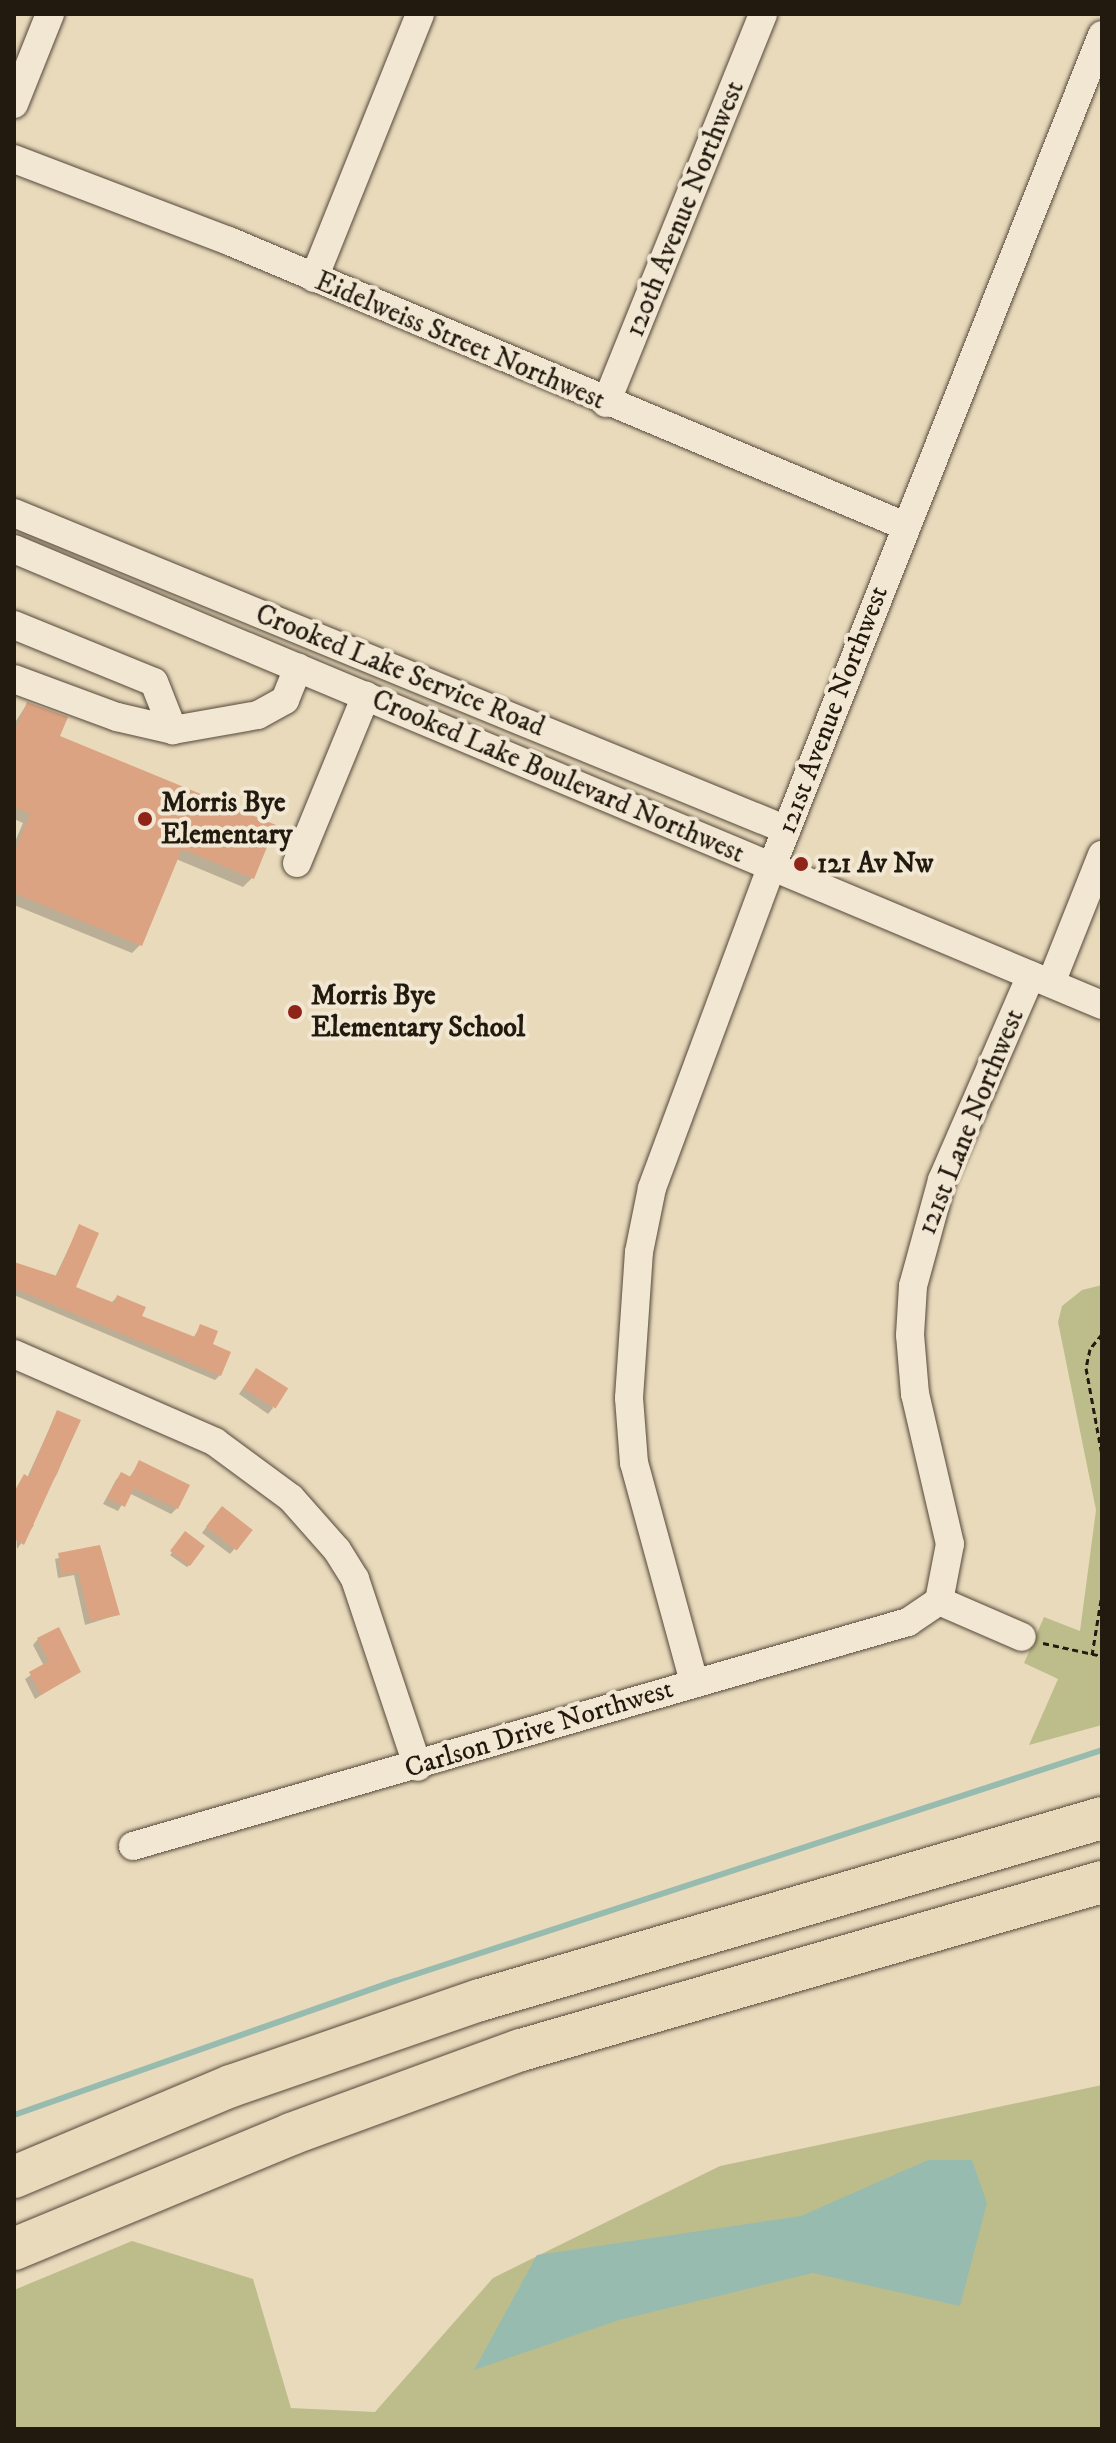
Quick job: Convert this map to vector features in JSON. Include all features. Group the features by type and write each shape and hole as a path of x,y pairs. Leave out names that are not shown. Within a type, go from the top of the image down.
{"highway":[{"path":"14,2177 231,2086 480,2000 1102,1818"},
{"path":"14,2249 291,2134 521,2050 1102,1882"}],"street":[{"path":"14,104 50,14"},
{"path":"314,278 420,14"},
{"name":"120th Avenue Northwest","path":"606,403 763,14"},
{"name":"121st Avenue Northwest","path":"694,1682 634,1463 630,1341 639,1252 652,1188 772,866 1102,35"},
{"name":"Eidelweiss Street Northwest","path":"14,159 314,278 905,526"},
{"name":"Crooked Lake Service Road","path":"14,513 787,830"},
{"name":"Crooked Lake Boulevard Northwest","path":"14,549 1102,1005"},
{"path":"14,625 154,682 173,730"},
{"path":"14,679 117,717 173,730 258,715 285,700 298,668"},
{"path":"297,863 366,696"},
{"name":"121st Lane Northwest","path":"939,1601 950,1544 915,1394 910,1335 913,1286 942,1180 1102,855"},
{"path":"16,1360 215,1442 291,1498 337,1550 355,1579 418,1767"},
{"path":"939,1601 1022,1637"},
{"name":"Carlson Drive Northwest","path":"133,1846 418,1767 694,1682 908,1622 939,1601"}],"path":[{"path":"1102,1334 1090,1349 1086,1368 1102,1455"},
{"path":"1092,1655 1102,1594"},
{"path":"1022,1637 1102,1656"}],"green space":[{"path":"1102,1285 1102,1725 1029,1745 1058,1679 1024,1663 1044,1617 1080,1631 1096,1510 1058,1322 1062,1306 1082,1290"},
{"path":"1102,2085 1102,2429 14,2429 14,2290 132,2241 253,2279 291,2408 375,2412 493,2278 720,2166"}],"water":[{"path":"928,2160 972,2160 987,2203 960,2306 813,2273 619,2320 474,2370 537,2255 801,2216"}],"building":[{"name":"Morris Bye Elementary","path":"27,702 68,717 60,736 276,825 254,879 182,849 142,946 14,893 14,853 30,814 14,807 14,732"},
{"path":"79,1224 99,1233 76,1287 114,1303 117,1295 146,1307 142,1316 195,1337 200,1324 218,1331 213,1344 231,1352 221,1376 14,1288 14,1262 57,1276"},
{"path":"256,1368 288,1388 276,1408 243,1388"},
{"path":"57,1410 81,1420 24,1545 14,1539 14,1492 24,1474 29,1477"},
{"path":"139,1460 190,1485 178,1509 134,1488 125,1507 107,1498 121,1472 131,1477"},
{"path":"222,1506 253,1530 237,1550 206,1526"},
{"path":"185,1531 205,1546 190,1566 170,1551"},
{"path":"100,1545 120,1615 90,1621 78,1572 62,1575 58,1553"},
{"path":"59,1627 81,1672 41,1695 29,1672 49,1661 37,1638"}],"waterway":[{"path":"14,2115 395,1981 1102,1750"}],"place":[{"name":"Morris Bye Elementary","path":"145,819"},
{"name":"121 Av Nw","path":"801,864"},
{"name":"Morris Bye Elementary School","path":"295,1012"}]}
